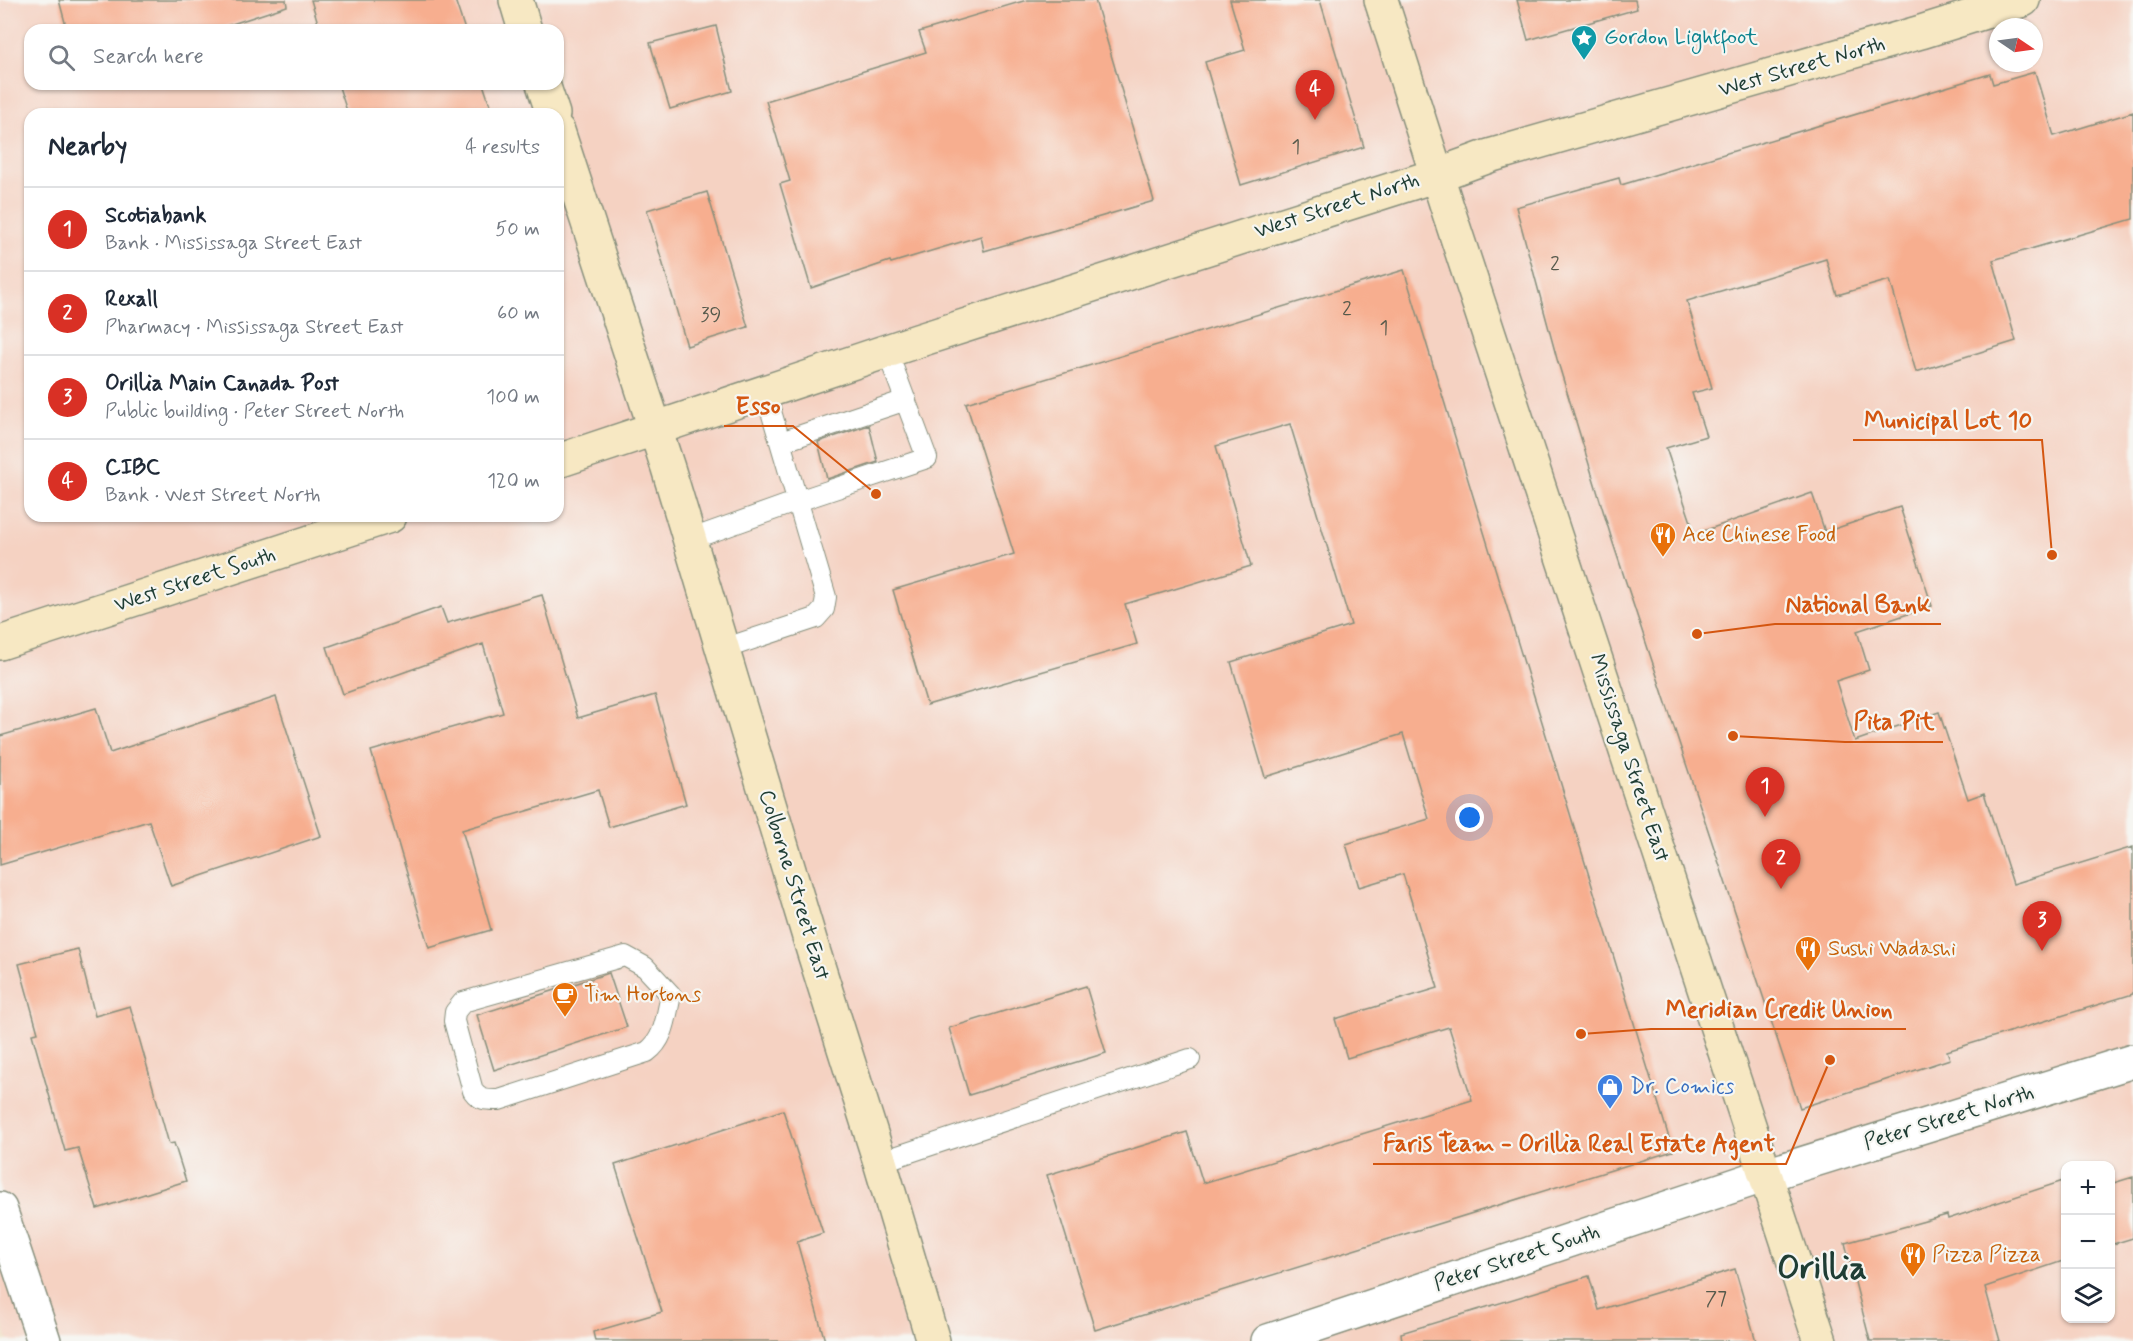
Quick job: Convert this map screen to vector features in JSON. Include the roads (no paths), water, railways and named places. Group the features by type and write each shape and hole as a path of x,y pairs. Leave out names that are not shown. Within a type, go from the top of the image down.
{"main road":[{"path":"516,0 523,24"},
{"name":"Mississaga Street East","path":"1381,0 1820,1341"},
{"name":"West Street North","path":"656,429 887,351 1437,175 1489,156 1911,36 2023,0"},
{"path":"545,90 551,108"},
{"name":"Colborne Street East","path":"564,149 656,429 933,1341"},
{"path":"564,459 656,429"},
{"name":"West Street South","path":"0,643 372,522"}],"street":[{"name":"Peter Street North","path":"1766,1175 2133,1061"},
{"name":"Peter Street South","path":"1268,1341 1766,1175"},
{"path":"0,1209 44,1341"}],"lane":[{"path":"689,540 927,458 887,351"},
{"path":"723,649 816,618 824,609 826,597 765,391"},
{"path":"781,442 906,400"},
{"path":"625,956 645,967 671,995 664,1027 657,1045 647,1052 499,1100 485,1100 473,1091 454,1021 455,1012 463,1002 625,956"},
{"path":"880,1162 1190,1059"}],"place":[{"name":"Gordon Lightfoot","path":"1584,61"},
{"name":"CIBC","path":"1315,120"},
{"name":"Esso","path":"876,494"},
{"name":"Municipal Lot 10","path":"2052,555"},
{"name":"Ace Chinese Food","path":"1663,558"},
{"name":"National Bank","path":"1697,634"},
{"name":"Pita Pit","path":"1733,736"},
{"name":"Scotiabank","path":"1765,817"},
{"name":"Rexall","path":"1781,889"},
{"name":"Orillia Main Canada Post","path":"2042,951"},
{"name":"Sushi Wadashi","path":"1808,972"},
{"name":"Tim Hortons","path":"565,1018"},
{"name":"Meridian Credit Union","path":"1581,1034"},
{"name":"Faris Team - Orillia Real Estate Agent","path":"1830,1060"},
{"name":"Dr. Comics","path":"1610,1110"},
{"name":"Pizza Pizza","path":"1913,1278"}],"district":[{"name":"Orillia","path":"1822,1268"}]}
